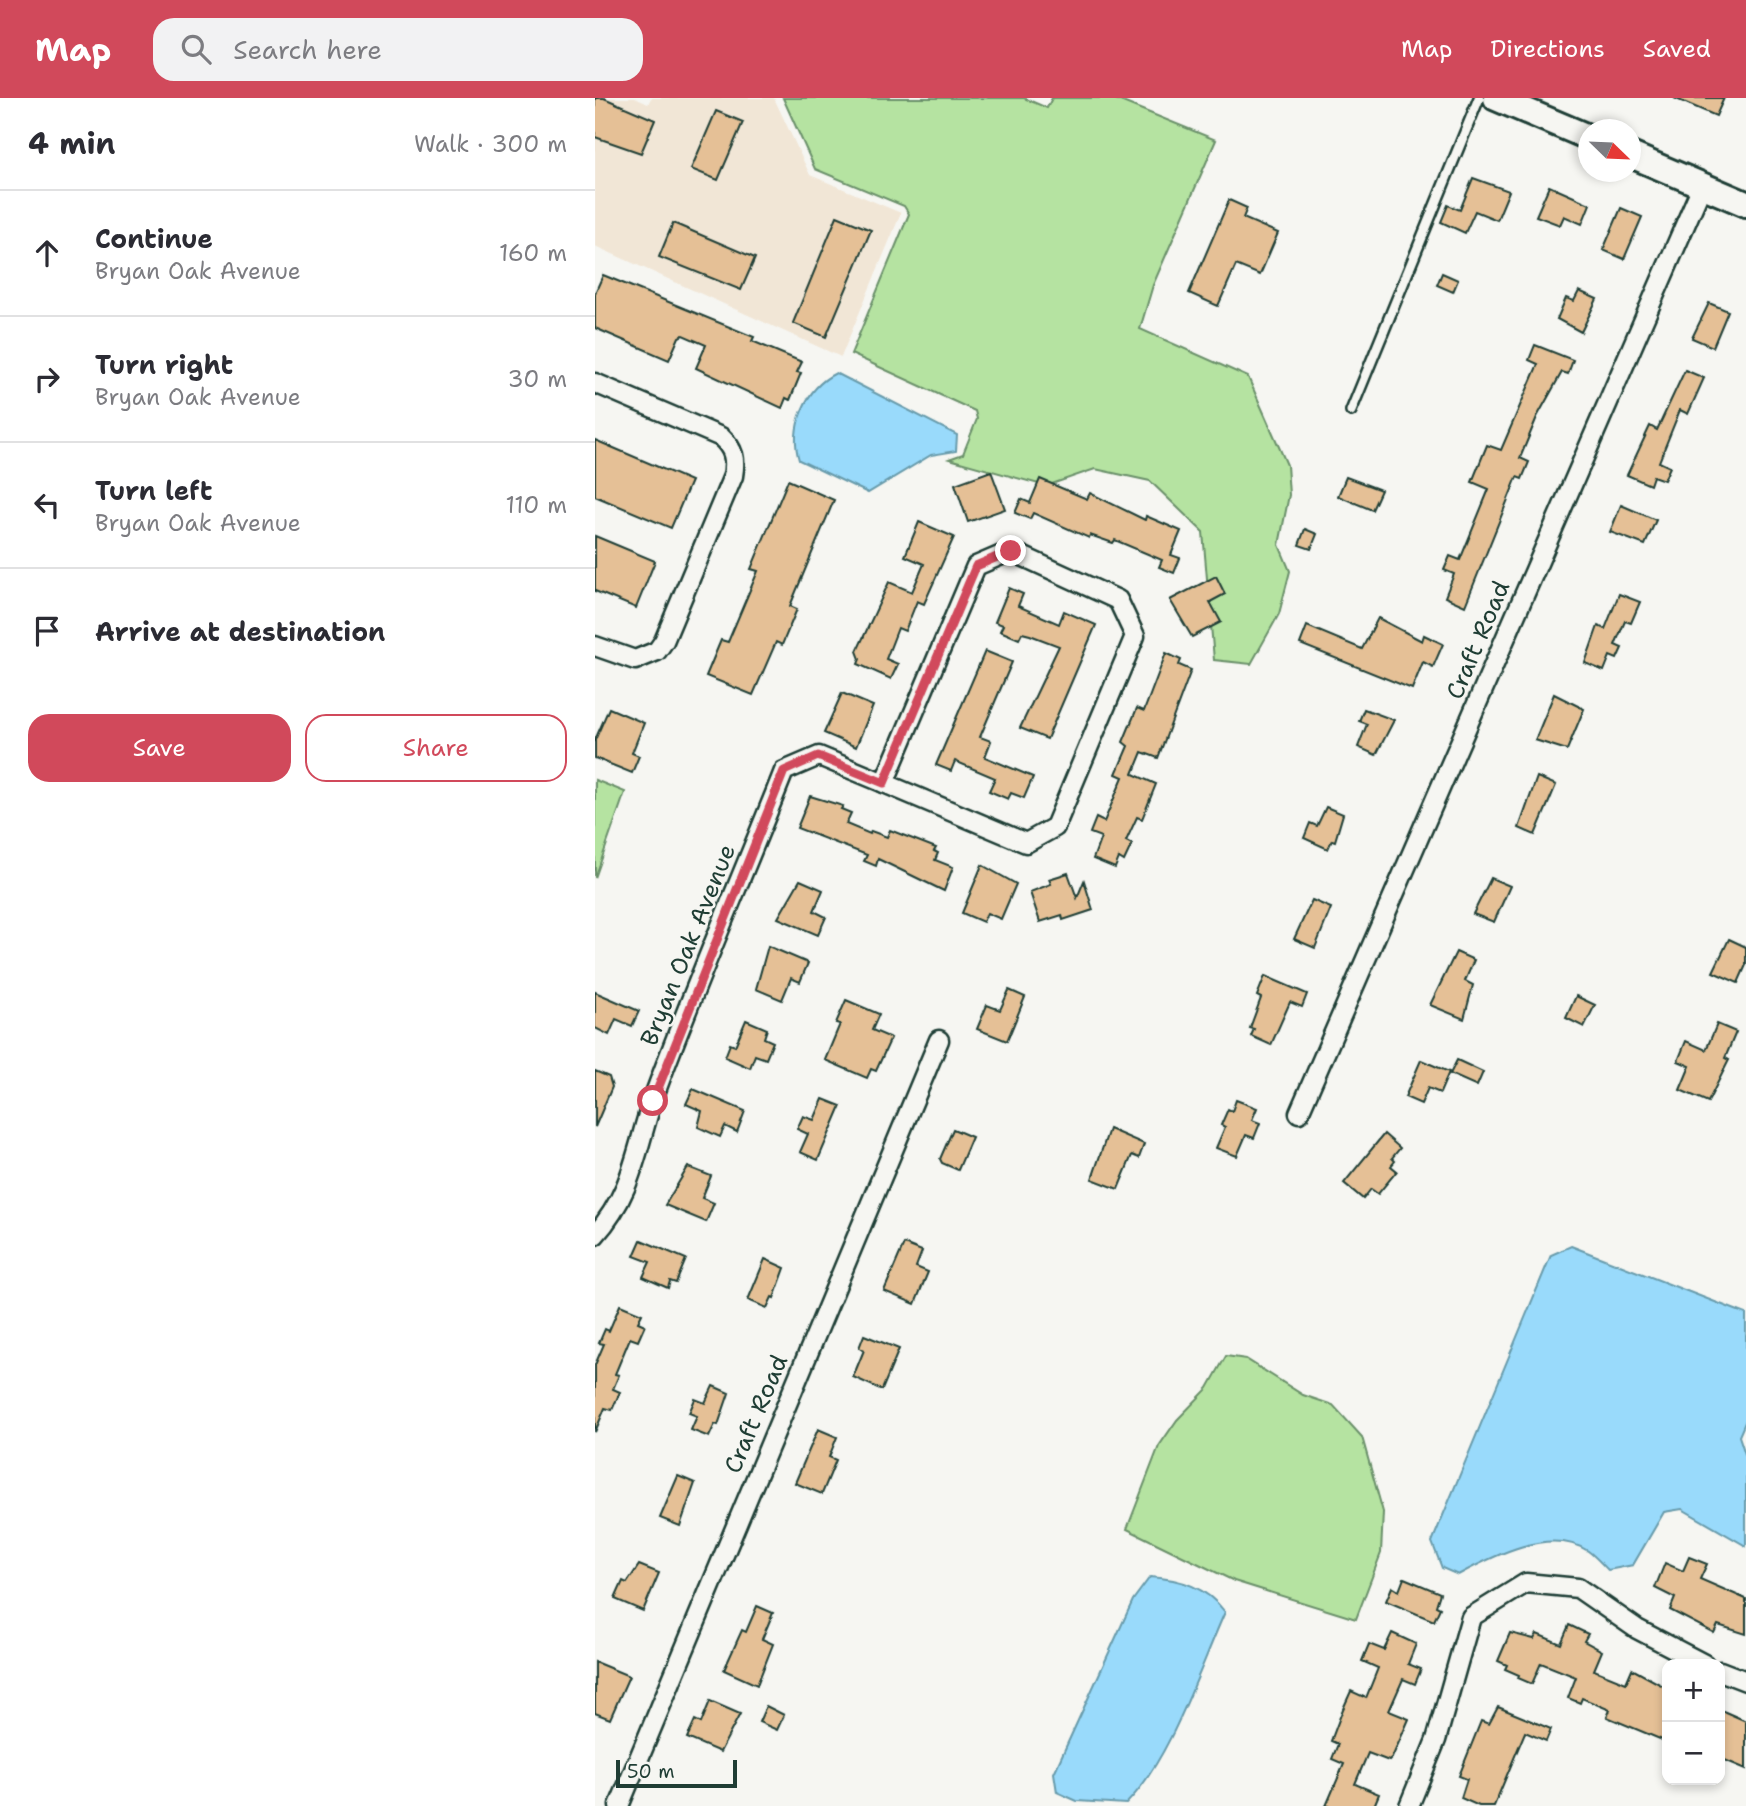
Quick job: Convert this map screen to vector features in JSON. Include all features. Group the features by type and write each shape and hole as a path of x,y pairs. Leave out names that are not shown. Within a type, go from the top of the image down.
{"street":[{"path":"1496,98 1578,133"},
{"path":"1641,160 1746,204"},
{"name":"Craft Road","path":"1300,1113 1702,186"},
{"path":"595,383 721,437 729,444 735,464 733,476 657,651 635,660 595,646"},
{"name":"Bryan Oak Avenue","path":"595,1235 611,1217 635,1169 653,1101 784,771 818,756 1025,843 1055,827 1135,636 1118,600 1011,551 976,566 884,783"},
{"name":"Craft Road","path":"619,1806 939,1040"},
{"path":"1409,1806 1436,1740 1471,1617 1526,1583 1578,1588 1637,1629 1694,1659"},
{"path":"1725,1673 1746,1681"}],"lane":[{"path":"1351,411 1479,98"}],"shaded area":[{"path":"595,98 635,98 648,104 651,98 774,98 810,175 901,213 841,357 595,246"}],"green space":[{"path":"783,98 1024,98 1047,108 1052,98 1113,98 1216,140 1153,285 1140,329 1248,377 1287,465 1289,495 1279,545 1290,571 1279,614 1251,664 1214,660 1203,532 1150,481 1095,469 1046,486 949,459 963,454 977,419 975,411 851,354 909,214 904,206 815,169"},
{"path":"595,780 625,792 595,878"},
{"path":"1226,1356 1246,1359 1303,1395 1333,1405 1362,1437 1383,1512 1381,1553 1356,1619 1234,1581 1127,1529 1159,1446 1177,1420 1208,1388"}],"water":[{"path":"836,373 957,435 956,451 931,455 868,493 799,460 796,435 802,410 816,388"},
{"path":"1571,1246 1746,1314 1746,1420 1739,1436 1746,1457 1746,1546 1682,1509 1664,1512 1633,1565 1608,1570 1588,1551 1573,1544 1539,1543 1504,1552 1458,1575 1442,1568 1432,1542 1551,1255"},
{"path":"1150,1577 1182,1582 1201,1590 1225,1612 1170,1739 1142,1785 1126,1804 1077,1801 1057,1792 1054,1773 1133,1600"}],"building":[{"path":"595,98 604,98 655,120 641,153 595,137"},
{"path":"1674,98 1724,98 1716,116"},
{"path":"716,111 743,122 718,180 691,169"},
{"path":"1473,178 1509,191 1497,220 1475,211 1465,233 1441,222 1448,205 1460,210"},
{"path":"1549,186 1590,204 1582,224 1564,216 1560,225 1536,216"},
{"path":"1229,200 1247,208 1243,218 1278,233 1260,275 1236,265 1218,306 1189,293"},
{"path":"1621,208 1642,217 1624,259 1603,250"},
{"path":"837,216 871,230 826,337 793,323"},
{"path":"673,223 755,258 741,290 659,257"},
{"path":"1442,273 1458,280 1453,292 1437,285"},
{"path":"603,275 754,337 752,341 802,362 797,372 801,373 790,400 786,398 782,408 696,368 706,345 683,335 679,337 669,360 595,328 595,293"},
{"path":"1579,291 1597,299 1581,332 1557,319 1566,298 1574,301"},
{"path":"1709,303 1728,311 1713,347 1692,338"},
{"path":"1535,345 1573,360 1568,374 1562,372 1537,417 1520,458 1529,462 1522,479 1517,477 1465,606 1445,597 1454,574 1444,570 1450,556 1460,560 1489,489 1472,482 1487,445 1501,450 1538,364 1529,360"},
{"path":"1685,370 1704,378 1688,414 1680,410 1659,462 1670,467 1664,480 1653,476 1650,485 1627,475 1650,426 1657,430"},
{"path":"595,440 691,481 671,528 595,496"},
{"path":"991,471 1005,509 968,522 955,484"},
{"path":"1346,477 1381,490 1372,510 1338,496"},
{"path":"1040,479 1087,499 1090,493 1145,520 1146,516 1181,531 1171,555 1180,558 1174,573 1159,567 1162,560 1115,540 1113,543 1090,535 1089,538 1033,513 1030,519 1015,513 1021,499 1030,503"},
{"path":"788,480 834,500 790,606 797,609 782,645 776,642 753,695 706,676 721,640 728,642 758,571 751,569"},
{"path":"1621,505 1656,520 1645,545 1610,532"},
{"path":"919,522 954,537 924,604 917,601 905,631 898,628 886,659 898,664 891,679 858,664 860,659 857,651 889,582 912,592 924,564 905,556"},
{"path":"1305,529 1317,534 1311,549 1299,545"},
{"path":"595,536 655,561 636,608 595,591"},
{"path":"1216,576 1225,594 1210,602 1221,622 1192,637 1170,600"},
{"path":"1009,588 1023,594 1018,606 1059,624 1064,611 1096,625 1047,739 1020,728 1059,646 1030,635 1022,633 1019,639 1000,631 1003,625 995,622"},
{"path":"1619,594 1640,602 1631,623 1625,621 1615,645 1622,648 1617,659 1610,656 1604,671 1585,663 1598,626 1605,629"},
{"path":"1378,618 1422,641 1424,635 1443,644 1433,667 1423,662 1412,689 1300,644 1307,626 1362,649"},
{"path":"985,651 1012,662 980,737 991,741 985,757 1033,777 1024,798 1011,793 1008,799 989,791 995,778 955,761 951,771 936,765"},
{"path":"1166,653 1181,660 1179,665 1191,670 1158,758 1142,752 1133,774 1156,784 1142,819 1137,817 1126,841 1132,844 1124,861 1119,858 1115,868 1093,859 1101,837 1090,833 1096,818 1104,822 1123,777 1116,774 1128,746 1123,742 1137,708 1144,711"},
{"path":"842,693 873,706 856,747 824,733"},
{"path":"1554,694 1584,709 1567,750 1535,740"},
{"path":"609,708 644,723 632,753 639,756 632,773 595,758 595,740"},
{"path":"1364,709 1394,720 1376,755 1358,747 1367,724 1359,721"},
{"path":"1537,777 1556,785 1535,835 1519,828"},
{"path":"810,796 843,806 841,809 851,813 846,824 870,834 871,831 887,837 890,830 936,848 934,851 938,853 935,860 953,867 944,891 878,859 876,866 864,861 867,855 797,828"},
{"path":"1326,807 1343,814 1335,841 1332,840 1328,849 1304,838 1310,823 1317,826"},
{"path":"982,865 1016,884 1001,919 987,913 983,922 962,913"},
{"path":"1068,873 1077,898 1084,881 1093,910 1063,920 1062,915 1040,922 1030,892 1051,884 1049,879"},
{"path":"1491,878 1510,886 1494,922 1473,914"},
{"path":"800,880 823,890 814,911 826,917 818,935 778,918"},
{"path":"1312,900 1331,908 1315,948 1294,939"},
{"path":"1729,939 1746,947 1746,965 1738,983 1713,972"},
{"path":"768,946 808,963 800,982 791,978 782,1000 756,989"},
{"path":"1456,952 1474,960 1465,981 1473,985 1464,1019 1430,1005"},
{"path":"1265,976 1307,994 1302,1007 1290,1002 1271,1045 1251,1036 1254,1029 1250,1028 1261,998 1257,996"},
{"path":"1009,990 1025,997 1007,1041 977,1029 987,1005 1000,1010"},
{"path":"595,992 639,1011 632,1026 616,1019 609,1035 595,1028"},
{"path":"1576,996 1595,1005 1584,1027 1566,1018"},
{"path":"846,1000 879,1014 872,1030 891,1038 876,1071 871,1069 867,1078 825,1060 840,1024 836,1023"},
{"path":"746,1020 767,1029 764,1038 773,1042 766,1059 755,1055 750,1068 725,1057 730,1044 735,1046"},
{"path":"1717,1024 1736,1032 1725,1058 1729,1060 1708,1102 1680,1090 1690,1066 1678,1061 1686,1041 1706,1050"},
{"path":"1421,1060 1449,1072 1440,1093 1428,1088 1421,1104 1405,1097"},
{"path":"1457,1060 1483,1072 1477,1086 1450,1074"},
{"path":"595,1071 609,1077 612,1087 595,1127"},
{"path":"693,1089 745,1111 737,1132 725,1126 720,1137 698,1127 702,1111 686,1104"},
{"path":"823,1099 841,1106 818,1160 800,1152 808,1134 797,1129 803,1116 814,1120"},
{"path":"1236,1100 1257,1108 1252,1120 1260,1123 1254,1138 1246,1135 1237,1156 1216,1148 1225,1127 1221,1125 1228,1109 1232,1111"},
{"path":"953,1129 972,1137 958,1170 942,1163 940,1159"},
{"path":"1109,1129 1144,1144 1139,1158 1132,1155 1118,1189 1092,1179"},
{"path":"1384,1134 1400,1148 1392,1158 1395,1161 1391,1166 1397,1171 1378,1194 1371,1189 1363,1199 1344,1183"},
{"path":"688,1167 711,1176 702,1198 714,1203 706,1222 665,1205"},
{"path":"641,1240 686,1259 676,1283 670,1281 668,1288 643,1277 650,1262 634,1256"},
{"path":"904,1244 922,1251 916,1267 928,1272 915,1304 884,1291"},
{"path":"765,1259 785,1268 774,1298 772,1297 767,1308 748,1300"},
{"path":"620,1305 642,1314 638,1322 645,1325 638,1341 630,1338 615,1374 619,1375 613,1389 620,1392 612,1410 605,1408 595,1432 595,1365 604,1344 599,1343 605,1329 609,1331"},
{"path":"864,1335 899,1349 882,1390 853,1377 864,1350 859,1348"},
{"path":"713,1386 729,1393 718,1425 715,1424 709,1437 691,1430 697,1416 689,1413 695,1399 705,1403"},
{"path":"818,1429 837,1437 829,1457 836,1460 822,1494 795,1483"},
{"path":"678,1476 695,1483 680,1526 660,1518"},
{"path":"1689,1557 1707,1564 1700,1579 1746,1599 1746,1634 1718,1625 1714,1633 1670,1610 1675,1598 1655,1588 1665,1563 1683,1571"},
{"path":"639,1565 659,1573 643,1611 615,1599 623,1581 627,1583"},
{"path":"1404,1578 1440,1593 1436,1606 1440,1608 1434,1621 1386,1601 1392,1587 1399,1591"},
{"path":"757,1606 773,1613 762,1639 773,1644 757,1685 724,1670 742,1630 746,1632"},
{"path":"1569,1625 1588,1634 1584,1641 1602,1651 1594,1670 1626,1683 1632,1669 1662,1685 1662,1740 1607,1717 1610,1710 1582,1698 1580,1703 1568,1698 1576,1677 1541,1663 1532,1684 1518,1678 1519,1675 1505,1669 1507,1665 1498,1661 1510,1633 1534,1639 1537,1634 1561,1644"},
{"path":"1392,1633 1416,1644 1408,1664 1421,1669 1415,1684 1403,1679 1389,1711 1409,1719 1392,1758 1389,1761 1368,1753 1355,1784 1379,1794 1374,1806 1326,1806 1344,1764 1332,1759 1338,1744 1331,1741 1343,1709 1351,1691 1366,1698 1378,1668 1362,1661 1369,1644 1384,1650"},
{"path":"595,1662 629,1676 610,1719 595,1713"},
{"path":"710,1701 740,1714 720,1752 687,1738 695,1720 701,1723"},
{"path":"766,1706 784,1715 777,1730 759,1722"},
{"path":"1498,1707 1551,1729 1546,1741 1525,1732 1494,1806 1479,1806 1461,1798 1467,1779 1459,1776 1481,1721 1489,1724"},
{"path":"1725,1712 1746,1721 1746,1769 1725,1760"}],"route":[{"path":"653,1101 784,771 818,756 884,783 976,566 1011,551"}]}
